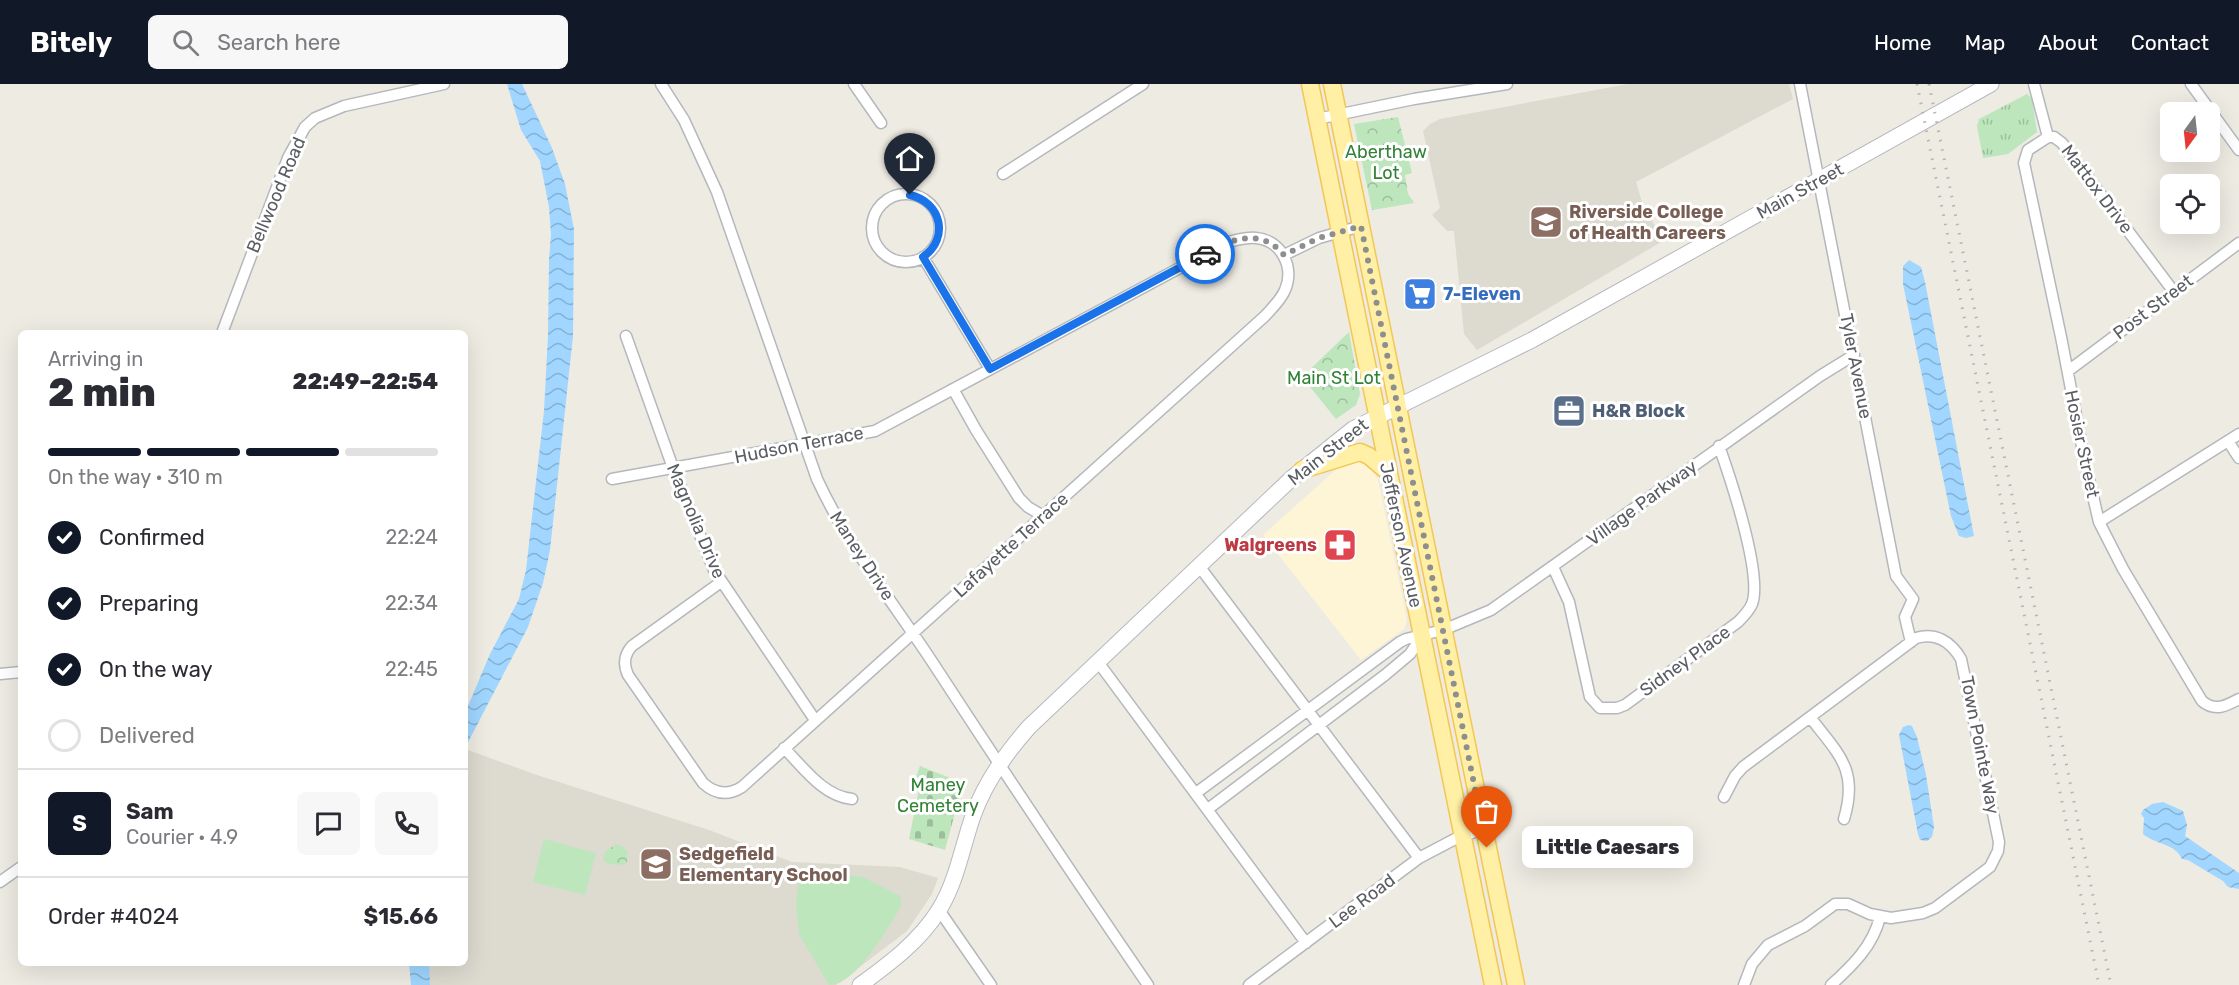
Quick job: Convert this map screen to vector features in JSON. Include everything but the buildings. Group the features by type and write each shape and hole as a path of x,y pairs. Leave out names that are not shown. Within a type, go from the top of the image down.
{"main road":[{"name":"Jefferson Avenue","path":"1310,84 1493,985"},
{"name":"Jefferson Avenue","path":"1332,84 1515,985"},
{"name":"Main Street","path":"860,985 901,953 926,928 939,910 954,878 976,808 999,766 1029,727 1302,470 1353,429 1377,415 1442,386 1532,340 1991,84"},
{"path":"1302,470 1360,452 1369,456 1389,473"}],"street":[{"name":"Bellwood Road","path":"223,330 288,158 305,127 315,118 344,106 444,84"},
{"name":"Maney Drive","path":"661,84 684,120 717,192 805,445 818,479 844,533 1148,985"},
{"path":"854,84 881,123"},
{"path":"1003,174 1143,84"},
{"path":"1317,119 1414,99 1506,84"},
{"name":"Tyler Avenue","path":"1800,84 1896,576 1912,599 1905,617 1911,642"},
{"name":"Mattox Drive","path":"2034,84 2048,137 2054,137 2062,143 2174,292"},
{"path":"2191,84 2239,150"},
{"name":"Hosier Street","path":"2048,137 2028,150 2024,163 2099,522 2122,569 2202,701 2220,708 2238,700"},
{"path":"910,195 927,201 933,207 940,224 939,233 936,243 923,257 898,262 882,253 877,246 872,231 873,222 880,207 887,201 895,197 910,195"},
{"path":"1284,255 1319,238 1361,226"},
{"name":"Hudson Terrace","path":"612,479 875,431 1228,242 1243,238 1263,239 1272,243 1284,255"},
{"name":"Post Street","path":"2068,371 2239,243"},
{"name":"Lafayette Terrace","path":"721,582 632,646 624,665 628,675 700,778 710,789 719,793 735,791 1265,316 1285,289 1288,270 1284,255"},
{"path":"923,257 990,369"},
{"name":"Magnolia Drive","path":"626,336 673,468 721,582 815,720"},
{"name":"Village Parkway","path":"1196,793 1400,642 1443,630 1491,610 1820,375 1854,355"},
{"path":"953,389 975,430 1019,498 1042,516"},
{"path":"2099,522 2239,434"},
{"path":"2228,441 2239,458"},
{"name":"Sidney Place","path":"1553,567 1569,602 1590,697 1600,708 1617,708 1624,705 1738,622 1752,604 1754,593 1751,564 1739,508 1719,446"},
{"path":"1199,566 1419,858"},
{"path":"1208,809 1410,654 1422,636"},
{"name":"Town Pointe Way","path":"1724,797 1735,776 1743,767 1911,642 1924,636 1938,637 1949,643 1961,658 1999,842 1998,851 1995,860 1985,871 1935,908 1923,913 1891,918 1880,917"},
{"path":"1098,662 1306,943"},
{"path":"0,674 18,672"},
{"path":"1347,681 1357,696"},
{"path":"1810,717 1844,762 1848,772 1849,800 1844,819"},
{"path":"784,748 825,789 834,795 852,799"},
{"name":"Lee Road","path":"1249,985 1419,858 1437,847 1483,829"},
{"path":"0,882 18,869"},
{"path":"1744,985 1752,964 1768,945 1805,926 1836,904 1848,903 1880,917 1874,935 1865,950 1831,985"},
{"path":"939,910 991,985"}],"shaded area":[{"name":"Riverside College of Health Careers","path":"1628,84 1789,84 1793,99 1636,182 1642,202 1663,241 1477,350 1464,334 1454,231 1447,231 1432,215 1440,208 1423,131 1440,119"},
{"path":"1355,460 1369,465 1378,479 1407,620 1404,629 1361,660 1263,535 1342,464"},
{"name":"Sedgefield Elementary School","path":"468,750 537,775 709,830 792,862 900,867 938,878 932,894 907,931 836,985 418,985 418,966 468,966"}],"green space":[{"path":"2027,94 2032,99 2037,132 2008,154 1983,158 1977,126 1979,119"},
{"name":"Aberthaw Lot","path":"1398,117 1412,173 1405,175 1408,194 1414,203 1372,210 1354,124"},
{"name":"Main St Lot","path":"1349,332 1360,394 1356,405 1336,419 1302,377"},
{"name":"Maney Cemetery","path":"920,766 963,783 945,850 909,839 921,779 916,777"},
{"path":"544,839 596,853 585,895 533,882"},
{"path":"616,844 628,852 627,862 622,865 608,864 603,859 605,852"},
{"path":"801,869 863,877 900,896 901,907 879,941 860,966 840,983 829,985 799,934 796,902"}],"water":[{"path":"507,84 522,84 552,148 565,184 574,229 573,336 550,550 543,583 528,627 468,742 468,706 490,654 519,599 526,570 544,411 551,235 549,207 540,161 521,130"},
{"path":"1909,260 1921,267 1925,282 1974,536 1966,538 1959,536 1951,516 1903,284 1903,266"},
{"path":"1912,726 1917,737 1926,775 1934,827 1932,837 1927,841 1920,840 1918,834 1899,735 1903,727"},
{"path":"2163,802 2183,811 2187,825 2185,836 2239,873 2239,889 2228,887 2223,881 2188,860 2182,859 2175,850 2143,834 2144,818 2141,814 2143,810 2152,804"},
{"path":"409,966 429,966 430,985 411,985"}],"railway":[{"path":"1917,84 2099,985"},
{"path":"1929,84 2111,985"}],"way so far":[{"path":"1205,254 1228,242 1254,238 1272,243 1284,255 1319,238 1361,226 1487,848"}],"place":[{"name":"Riverside College of Health Careers","path":"1546,222"},
{"name":"7-Eleven","path":"1420,294"},
{"name":"H&R Block","path":"1569,411"},
{"name":"Walgreens","path":"1340,545"},
{"name":"Little Caesars","path":"1487,848"},
{"name":"Sedgefield Elementary School","path":"656,864"}],"route":[{"path":"910,195 927,201 938,215 940,224 936,243 932,250 923,257 990,369 1205,254"}]}
